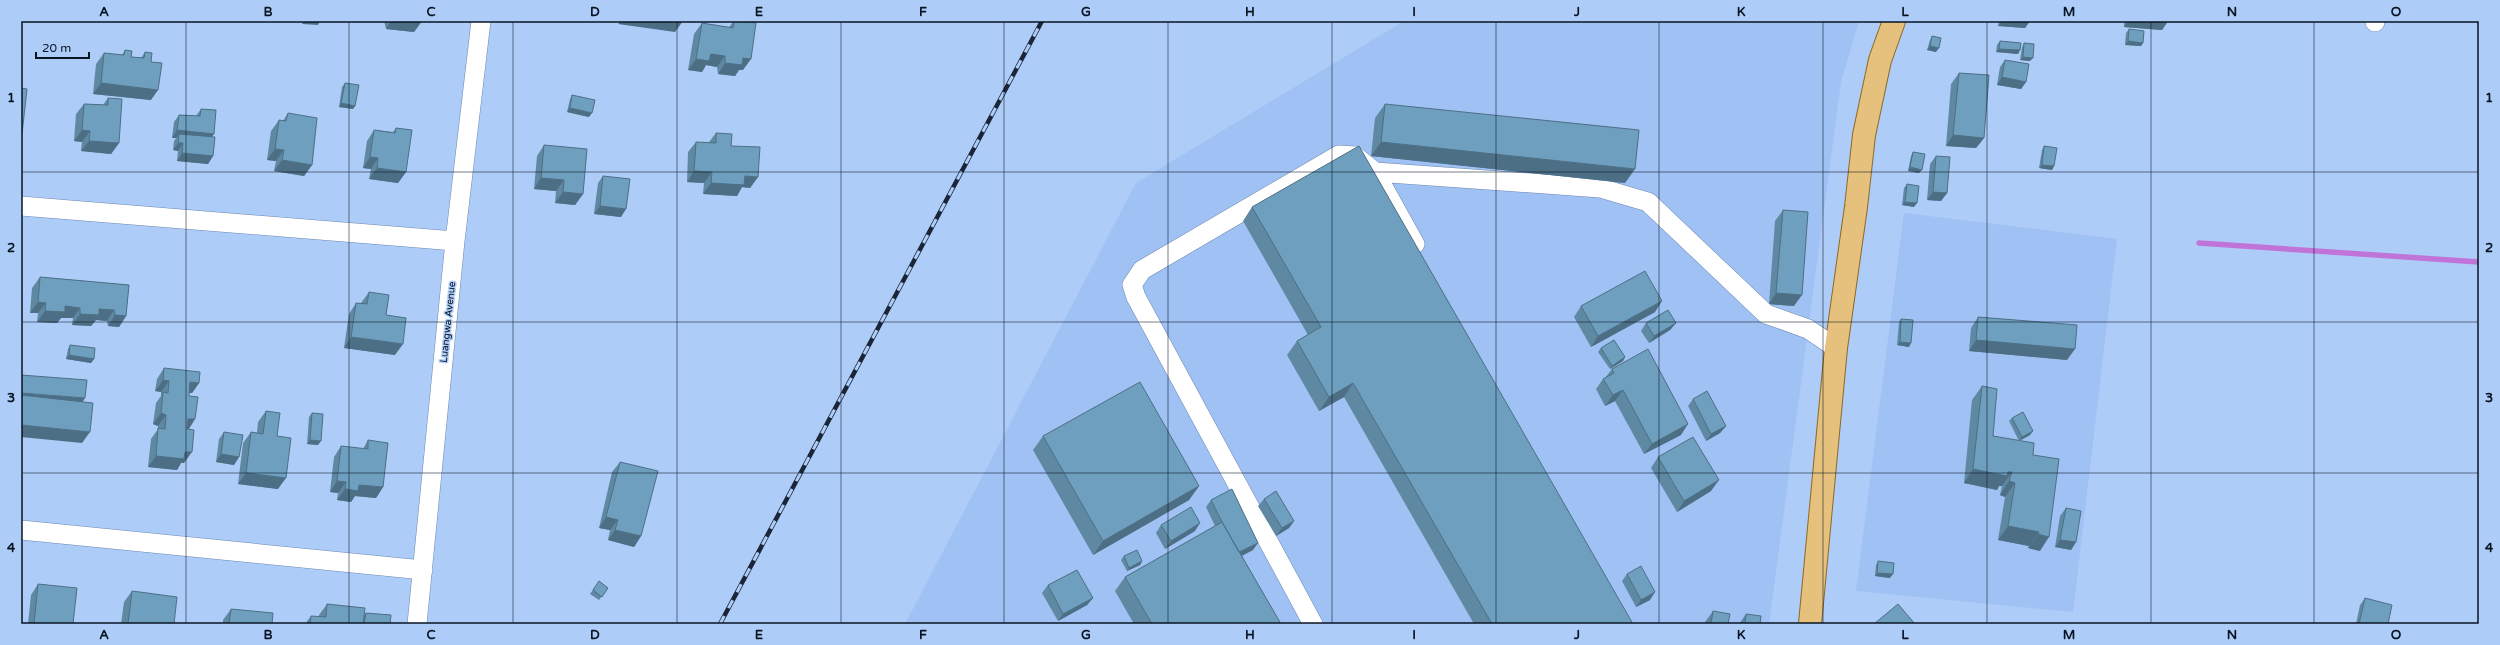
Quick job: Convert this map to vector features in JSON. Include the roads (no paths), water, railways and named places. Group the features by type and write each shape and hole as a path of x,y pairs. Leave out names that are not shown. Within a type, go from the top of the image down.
{"main road":[{"path":"1810,624 1836,348 1864,135 1880,60 1894,21"}],"street":[{"name":"Luangwa Avenue","path":"417,624 455,241 481,21"},
{"path":"1313,624 1136,296 1132,285 1142,270 1339,155 1355,156 1375,172 1426,263"},
{"path":"1375,172 1600,188 1648,202 1766,314 1808,329 1836,348"},
{"path":"21,206 455,241"},
{"path":"21,530 423,570"}],"waterway":[{"path":"2199,243 2479,262"}],"railway":[{"path":"720,624 1042,21"}]}
